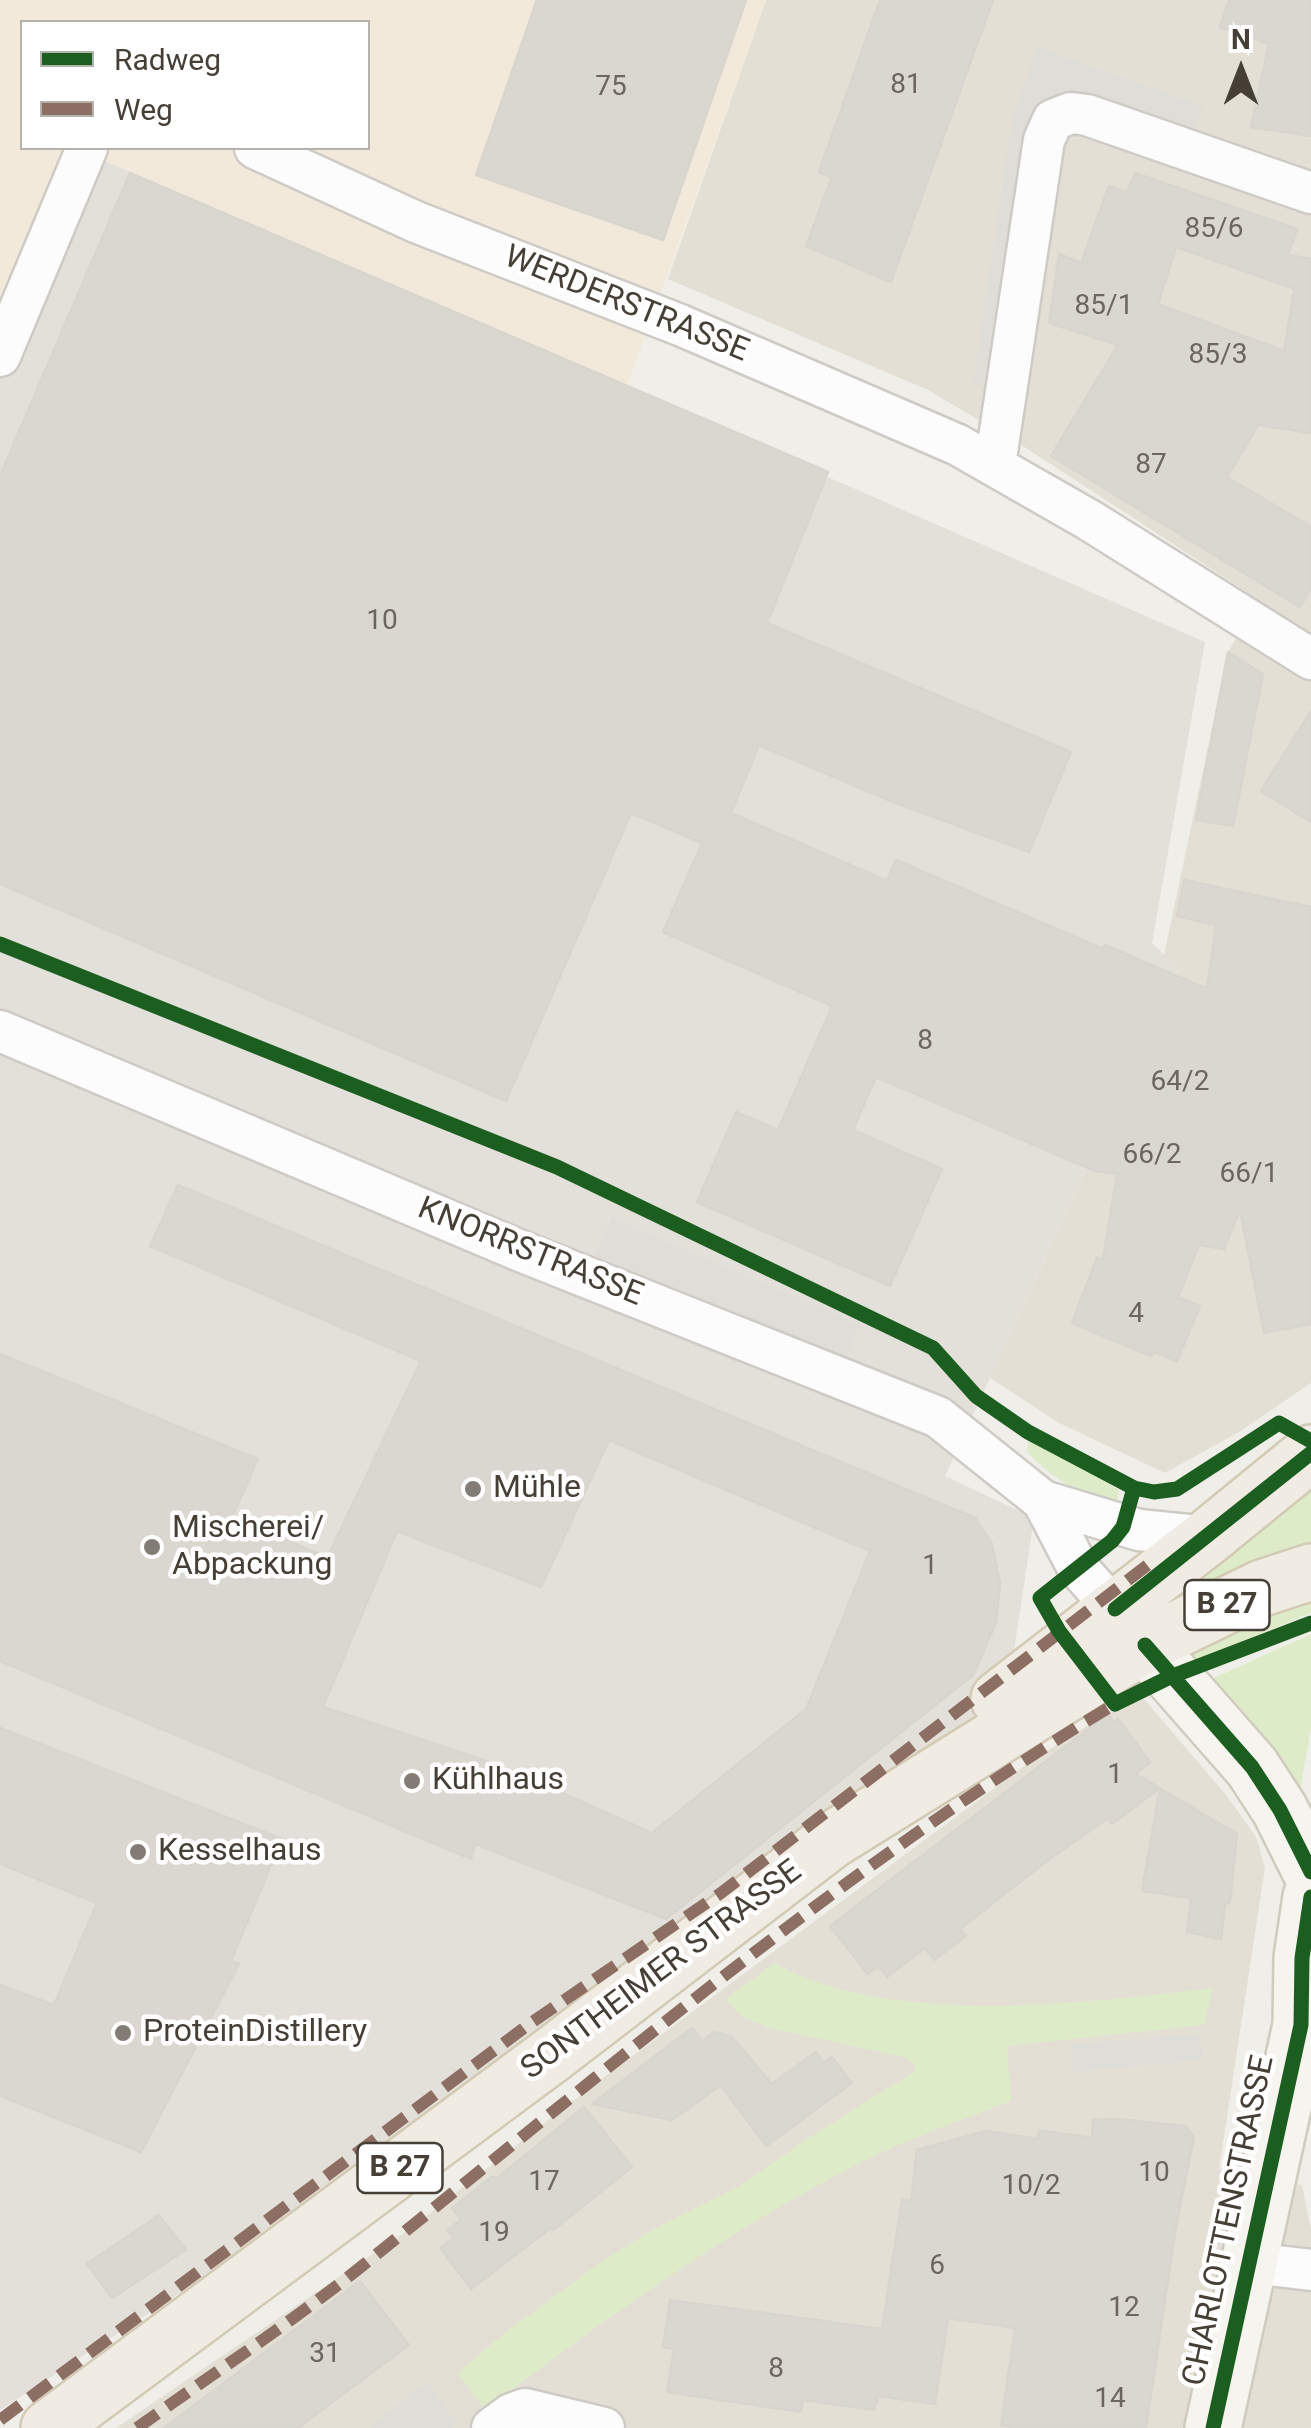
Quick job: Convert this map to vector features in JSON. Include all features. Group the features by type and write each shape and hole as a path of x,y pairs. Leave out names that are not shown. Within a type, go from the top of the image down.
{"main road":[{"name":"B 27","path":"1130,1627 1208,1538 1311,1452"},
{"name":"SONTHEIMER STRASSE","path":"50,2428 553,2054 832,1840 1130,1627 1311,1572"},
{"path":"1130,1627 1252,1767 1280,1810 1311,1872"},
{"name":"CHARLOTTENSTRASSE","path":"1214,2428 1306,2013 1302,1958 1311,1897"}],"street":[{"path":"995,464 1044,140 1053,120 1071,112 1087,114 1311,193"},
{"path":"0,356 86,150"},
{"name":"WERDERSTRASSE","path":"259,150 416,222 576,282 884,412 995,464 1311,659"},
{"name":"KNORRSTRASSE","path":"0,1031 523,1252 938,1417 1043,1501 1139,1530 1208,1538"},
{"name":"KNORRSTRASSE","path":"1043,1501 1078,1568 1130,1627"},
{"path":"1251,2263 1311,2270"},
{"path":"492,2428 525,2408 604,2428"}],"shaded area":[{"path":"0,0 766,0 626,389 83,151 0,352"},
{"path":"766,0 1311,0 1311,1383 1239,1432 1165,1473 1059,1423 990,1378 1178,969 1164,955 1228,652 1259,600 1026,448 928,390 668,279"},
{"path":"1038,47 1203,106 1189,150 1065,114 1007,390 973,384 1012,119"},
{"path":"82,151 1205,642 1152,943 1178,968 945,1476 1034,1518 1007,1697 605,2016 0,2410 0,352"},
{"path":"612,1218 859,1324 845,1357 595,1255"},
{"path":"1139,1693 1227,1796 1256,1837 1265,1868 1219,2169 1302,2185 1311,2230 1311,2428 116,2428 411,2228 588,2089 1034,1759"},
{"path":"1200,2034 1203,2060 1071,2072 1072,2044"},
{"path":"426,2382 458,2423 451,2428 369,2428"}],"green space":[{"path":"1028,1442 1040,1443 1118,1489 1118,1510 1058,1479 1027,1452"},
{"path":"1311,1478 1311,1547 1188,1596 1173,1598"},
{"path":"1311,1597 1311,1613 1231,1646 1193,1668 1183,1652 1228,1629"},
{"path":"1311,1634 1311,1727 1297,1810 1205,1682"},
{"path":"774,1963 821,1983 874,1996 930,2003 1048,2004 1213,1988 1204,2025 1007,2046 1011,2101 880,2153 812,2188 621,2309 485,2410 458,2373 502,2335 597,2265 652,2230 741,2185 915,2071 915,2064 904,2057 770,2028 741,2016 726,1999"}],"building":[{"path":"537,0 746,0 663,240 476,175"},
{"path":"880,0 993,0 891,282 806,246 832,177 819,172"},
{"path":"1229,0 1311,0 1311,136 1251,127 1269,44 1220,27"},
{"path":"130,173 828,472 767,623 1071,752 1029,852 893,802 759,745 731,813 887,881 896,860 1207,989 1216,925 1177,916 1184,880 1311,907 1311,1324 1264,1333 1240,1210 1224,1249 1199,1245 1178,1297 1200,1306 1177,1361 1155,1352 1151,1356 1072,1323 1097,1257 1103,1260 1117,1174 1095,1171 876,1077 853,1130 942,1169 890,1286 697,1202 736,1112 778,1130 832,1006 663,932 702,843 631,813 506,1101 0,884 0,476"},
{"path":"1135,173 1297,229 1288,255 1311,259 1311,433 1258,425 1227,477 1311,527 1311,588 1300,607 1051,456 1118,345 1049,323 1059,254 1081,263 1109,186 1127,193","holes":["1176,247 1301,291 1294,291 1284,351 1158,304"]},
{"path":"1228,652 1263,674 1233,826 1196,820"},
{"path":"1311,711 1311,822 1261,791"},
{"path":"178,1185 975,1518 992,1544 1000,1584 996,1623 973,1675 666,1919 475,1844 471,1859 0,1661 0,1354 258,1459 233,1515 327,1558 421,1361 150,1246","holes":["609,1440 870,1551 806,1709 652,1833 499,1765 323,1707 397,1531 541,1587"]},
{"path":"1108,1714 1114,1723 1118,1719 1150,1762 1136,1774 1160,1788 1112,1824 1108,1818 1043,1864 960,1929 966,1936 934,1960 925,1948 887,1977 878,1966 868,1974 830,1926"},
{"path":"0,1728 282,1839 231,1961 239,1964 141,2152 0,2096 0,1985 54,2005 97,1903 0,1864"},
{"path":"1160,1788 1237,1834 1230,1902 1225,1905 1221,1939 1187,1932 1191,1898 1142,1891"},
{"path":"692,2028 702,2041 714,2032 732,2037 772,2084 816,2052 824,2063 832,2057 852,2083 766,2146 721,2085 672,2120 592,2104"},
{"path":"584,2107 632,2167 471,2289 440,2248 454,2238 447,2230 461,2220 452,2208 493,2176 496,2179"},
{"path":"1093,2120 1186,2126 1194,2137 1176,2226 1146,2428 1001,2425 1015,2328 948,2318 935,2404 878,2396 874,2410 803,2400 801,2412 667,2392 674,2349 663,2347 670,2300 882,2329 902,2200 911,2201 917,2150 986,2131 1038,2139 1039,2130 1092,2138"},
{"path":"159,2215 186,2250 112,2298 87,2264"},
{"path":"360,2281 409,2345 298,2428 164,2428"}],"marked path":[{"path":"0,2420 528,2025 721,1893 1154,1560"},
{"path":"137,2428 352,2274 819,1904 1014,1767 1115,1704"}],"cycle path":[{"path":"0,944 557,1167 933,1348 976,1396 1028,1432 1134,1488"},
{"path":"1311,1441 1279,1423 1177,1489 1154,1492 1134,1488 1123,1527 1112,1541 1040,1598 1059,1631 1115,1704 1170,1677 1311,1623"},
{"path":"1115,1609 1311,1453"},
{"path":"1145,1645 1252,1767 1280,1810 1311,1872"},
{"path":"1213,2428 1301,2025 1302,1958 1311,1897"}],"place":[{"name":"Mühle","path":"473,1489"},
{"name":"Mischerei/ Abpackung","path":"152,1547"},
{"name":"Kühlhaus","path":"412,1781"},
{"name":"Kesselhaus","path":"138,1852"},
{"name":"ProteinDistillery","path":"123,2033"}]}
